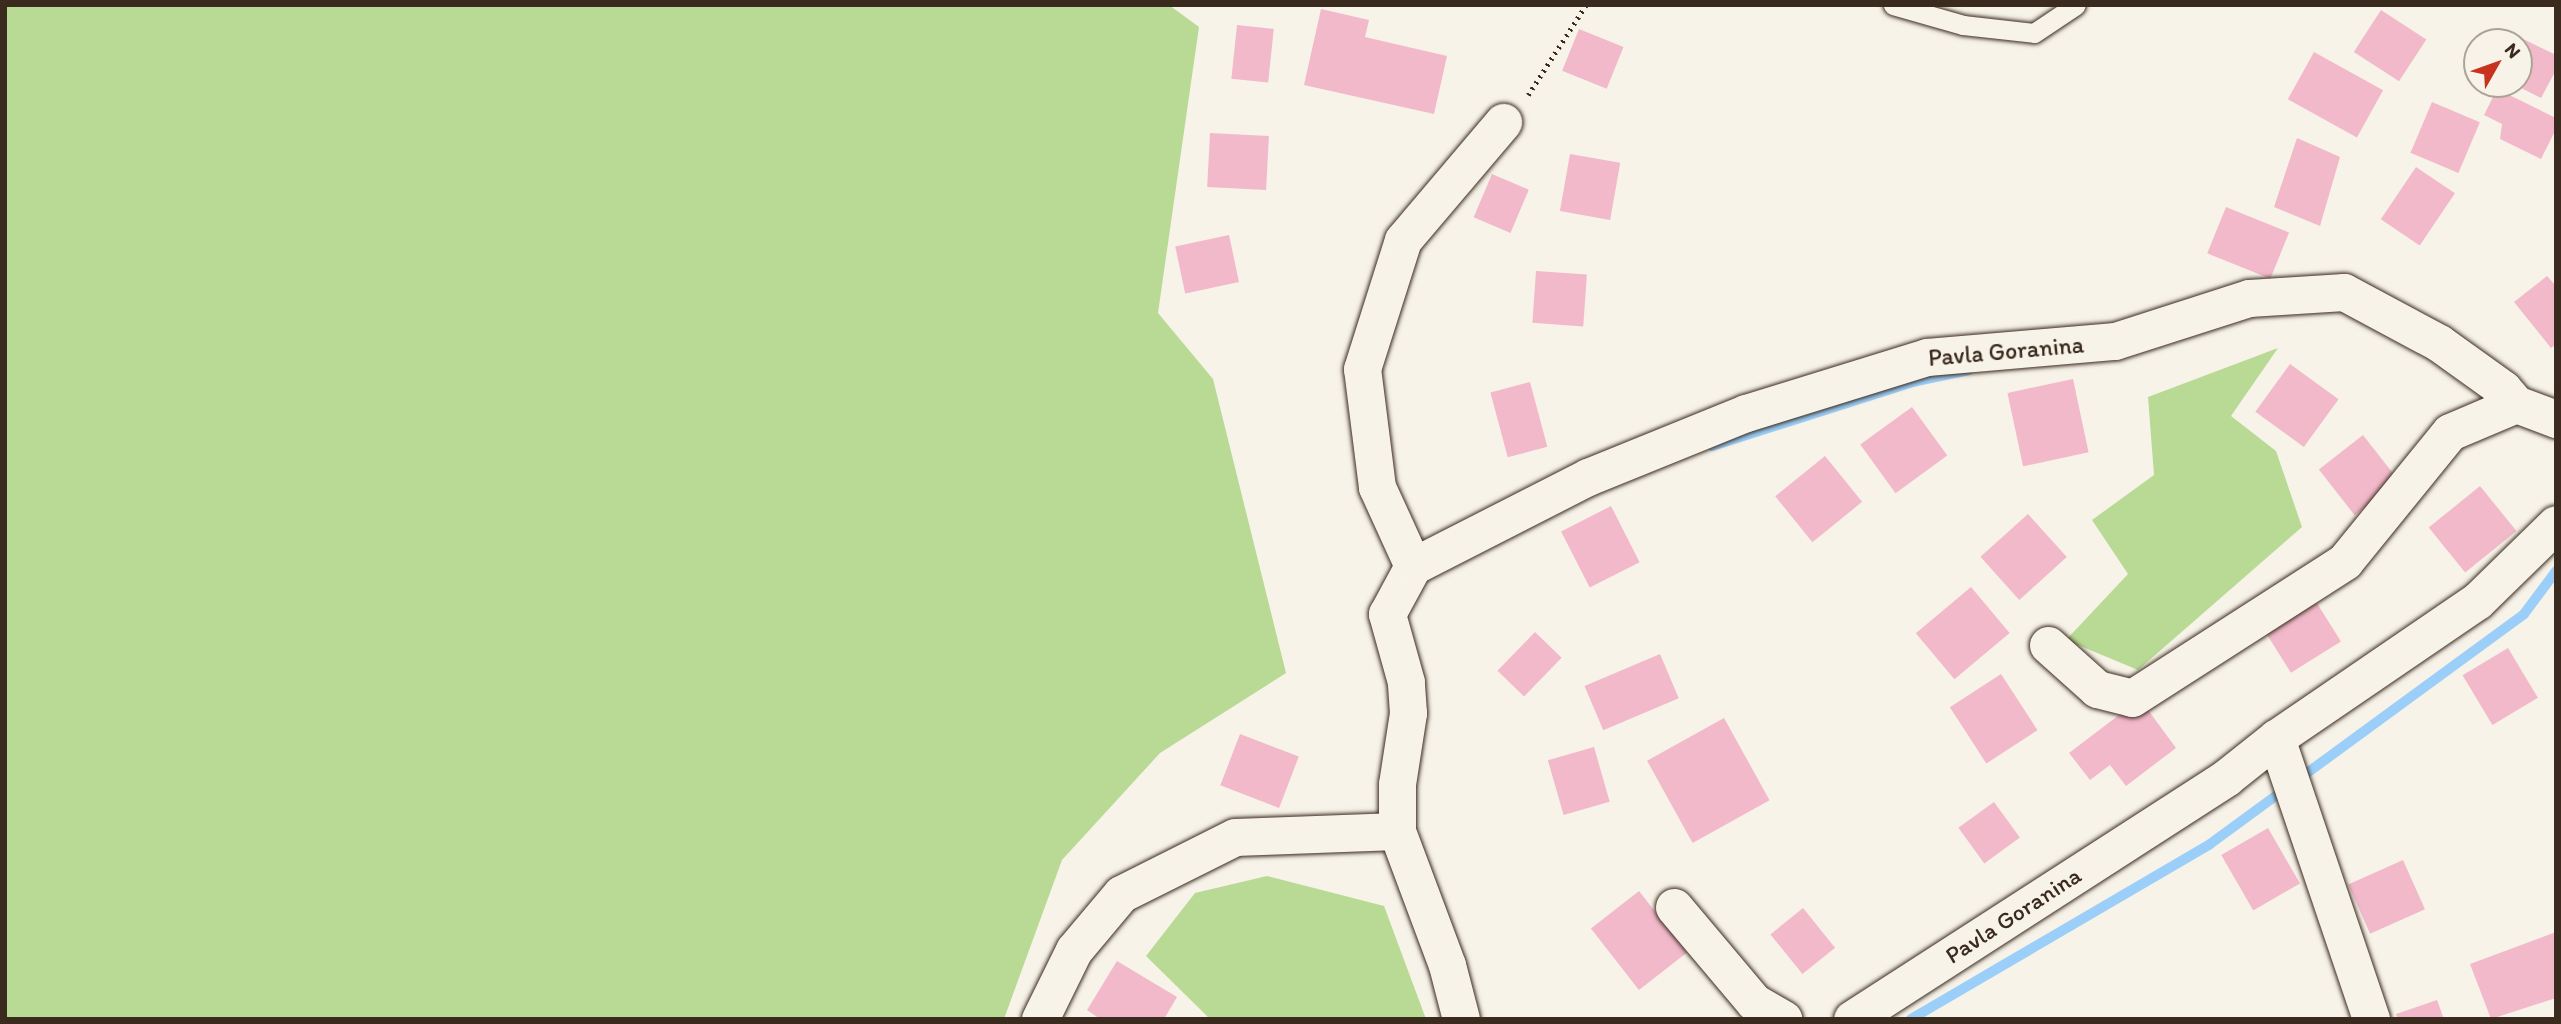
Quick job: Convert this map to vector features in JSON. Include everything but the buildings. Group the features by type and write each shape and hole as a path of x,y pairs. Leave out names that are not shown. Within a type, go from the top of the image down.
{"street":[{"path":"1461,1019 1447,965 1397,831 1397,784 1408,713 1406,682 1387,614 1413,566 1377,487 1362,369 1402,240 1503,122"},
{"name":"Pavla Goranina","path":"1413,566 1588,477 1759,409 1927,357 2115,341 2249,298 2344,292 2439,343 2503,389 2516,404 2556,419"},
{"path":"2048,645 2097,689 2132,698 2346,561 2450,432 2516,404"},
{"name":"Pavla Goranina","path":"1852,1019 2227,777 2276,737 2477,601 2556,524"},
{"path":"2276,737 2371,1019"},
{"path":"1040,1019 1074,950 1121,894 1235,837 1397,831"},
{"path":"1674,907 1754,1002 1784,1019"}],"lane":[{"path":"1894,5 1963,26 2034,33 2076,5"}],"path":[{"path":"1503,122 1539,83 1586,5"}],"green space":[{"path":"5,5 1169,5 1199,27 1158,313 1213,379 1286,673 1160,753 1062,860 1004,1019 5,1019"},
{"path":"2278,348 2231,416 2276,451 2302,527 2138,670 2066,640 2128,574 2092,520 2154,475 2148,397"},
{"path":"1267,876 1384,906 1426,1019 1210,1019 1146,956 1195,893"}],"waterway":[{"path":"1712,446 1912,382 1969,370"},
{"path":"1911,1019 2210,844 2524,614 2556,571"}]}
